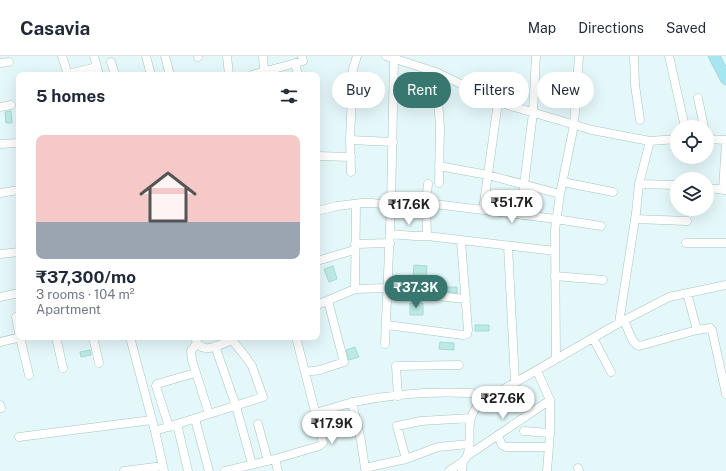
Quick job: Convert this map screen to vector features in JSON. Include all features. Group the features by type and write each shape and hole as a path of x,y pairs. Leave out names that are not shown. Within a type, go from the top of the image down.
{"main road":[{"path":"714,56 726,79"}],"street":[{"path":"62,56 67,72"},
{"path":"94,56 98,71"},
{"path":"146,56 150,72"},
{"path":"165,56 169,72"},
{"path":"227,56 228,72"},
{"path":"263,56 264,72 303,61 302,56"},
{"path":"351,172 350,140 353,68 357,56"},
{"path":"522,215 524,185 533,113 536,56"},
{"path":"556,358 556,219 574,125 579,56"},
{"path":"634,56 635,85 640,120"},
{"path":"669,56 683,120"},
{"path":"385,344 392,205 393,142 390,57 436,72"},
{"path":"111,62 114,72"},
{"path":"296,63 298,72"},
{"path":"698,98 703,120"},
{"path":"0,106 11,105"},
{"path":"439,108 440,127 439,183"},
{"path":"483,210 497,108"},
{"path":"517,108 574,125 650,141 670,140"},
{"path":"714,139 726,140 724,190 714,189"},
{"path":"350,140 393,142"},
{"path":"650,141 639,184 622,321 636,345 639,346 697,330 710,328 722,358 726,394"},
{"path":"0,144 16,143"},
{"path":"320,156 351,156"},
{"path":"439,166 488,175 560,194"},
{"path":"563,182 613,192"},
{"path":"427,236 426,203 428,184"},
{"path":"639,184 670,185"},
{"path":"0,193 16,190"},
{"path":"320,210 337,206 356,204 372,203 392,205 426,203 601,226"},
{"path":"355,289 356,204"},
{"path":"635,219 688,221"},
{"path":"390,234 427,236 555,251"},
{"path":"387,325 465,335 468,330 461,241"},
{"path":"320,260 355,247 390,243"},
{"path":"686,243 726,243"},
{"path":"508,246 515,382"},
{"path":"0,254 16,252"},
{"path":"555,276 603,280"},
{"path":"462,471 469,444 471,418 481,402 622,321 669,297 726,285"},
{"path":"320,304 355,289 388,290 466,299"},
{"path":"686,293 697,330"},
{"path":"0,297 16,294"},
{"path":"305,372 320,370 344,362 328,300"},
{"path":"0,342 16,338"},
{"path":"593,338 610,372"},
{"path":"21,340 29,375"},
{"path":"57,340 62,368"},
{"path":"94,340 99,363"},
{"path":"124,471 163,468 155,431 131,340"},
{"path":"196,340 200,347 206,349 230,340"},
{"path":"196,340 191,351 192,360 209,414"},
{"path":"155,431 262,397 252,366 233,340"},
{"path":"225,471 256,466 321,445 323,440 297,340"},
{"path":"216,346 256,466"},
{"path":"398,396 396,366 459,365"},
{"path":"537,371 550,400 548,471"},
{"path":"188,471 173,426 156,386 158,384 195,373"},
{"path":"315,412 352,402 398,396 465,392 492,395"},
{"path":"449,471 465,458 550,400"},
{"path":"352,402 361,441 365,468 406,459 438,447 469,444"},
{"path":"406,459 397,426 421,421 471,418"},
{"path":"195,419 209,471"},
{"path":"19,437 152,420"},
{"path":"258,424 272,460 278,471"},
{"path":"524,431 550,432"},
{"path":"498,436 502,444 506,447 549,447"}],"building":[{"path":"11,111 12,123 6,123 5,112"},
{"path":"414,265 427,266 426,277 413,276"},
{"path":"333,266 337,279 329,282 324,269"},
{"path":"441,287 457,287 457,293 441,291"},
{"path":"410,303 423,303 423,315 410,315"},
{"path":"475,325 489,325 489,331 475,331"},
{"path":"440,342 454,343 454,350 439,349"},
{"path":"355,347 359,357 349,360 346,350"},
{"path":"90,350 91,355 81,357 80,352"}]}
